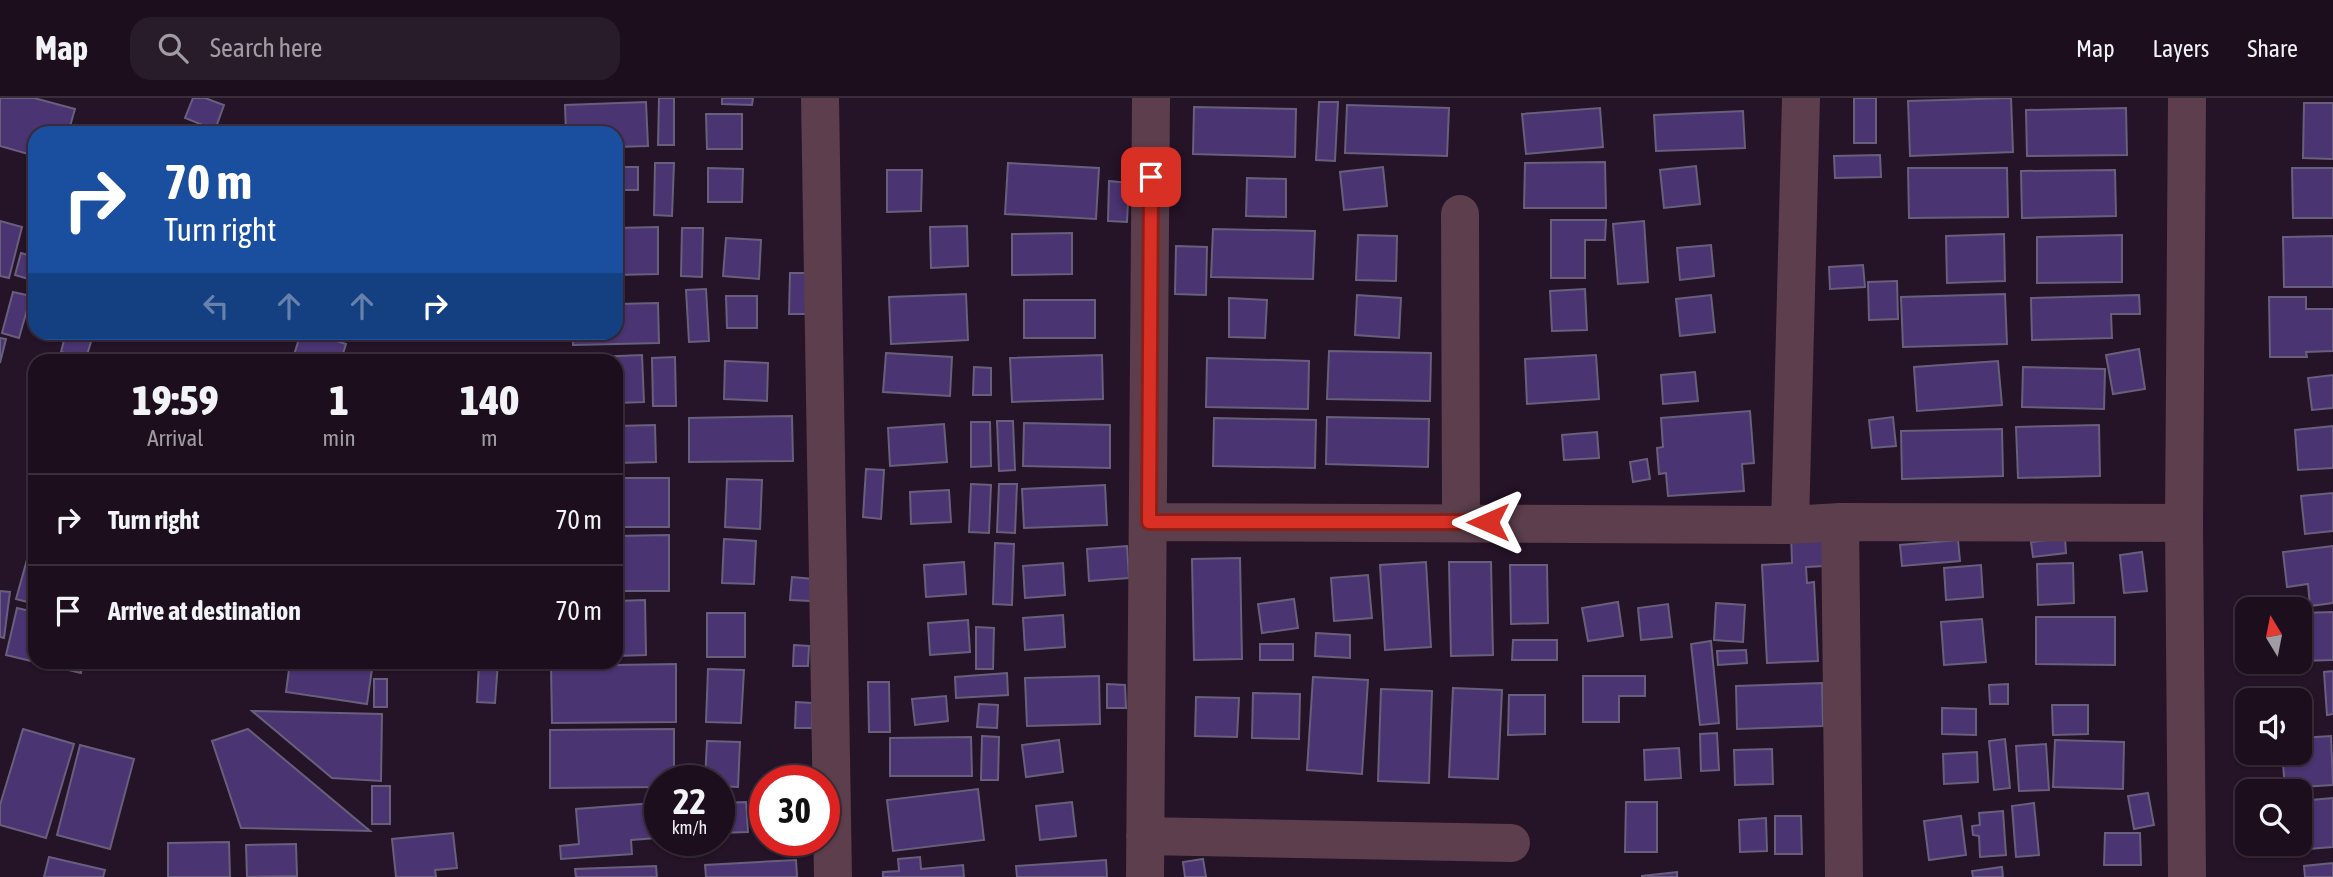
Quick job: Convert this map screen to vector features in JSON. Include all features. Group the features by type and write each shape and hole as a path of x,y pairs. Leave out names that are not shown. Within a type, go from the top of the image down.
{"street":[{"path":"820,98 832,877"},
{"path":"1145,877 1151,98"},
{"path":"1790,524 1801,98"},
{"path":"2187,98 2184,523 2187,877"},
{"path":"1460,214 1461,522"},
{"path":"1149,522 2184,523"},
{"path":"1840,523 1844,877"},
{"path":"1145,836 1511,843"}],"building":[{"path":"0,98 34,98 75,109 70,126 28,126 28,154 0,146"},
{"path":"193,98 205,98 224,105 216,126 205,126 185,118"},
{"path":"659,98 674,98 674,145 658,145"},
{"path":"722,98 753,98 752,105 722,104"},
{"path":"1854,98 1876,98 1876,143 1854,143"},
{"path":"2011,98 2013,152 1910,156 1908,101"},
{"path":"646,102 648,146 623,147 623,126 566,126 565,105"},
{"path":"1319,102 1338,102 1335,161 1316,160"},
{"path":"2304,103 2333,103 2333,159 2303,158"},
{"path":"1347,105 1449,108 1447,156 1345,153"},
{"path":"1194,107 1296,109 1295,157 1193,154"},
{"path":"1600,108 1603,147 1526,154 1522,114"},
{"path":"2126,108 2127,155 2027,156 2026,110"},
{"path":"1743,111 1745,148 1656,151 1654,115"},
{"path":"706,114 742,114 742,149 707,149"},
{"path":"1880,155 1881,177 1835,178 1834,156"},
{"path":"1605,162 1606,208 1524,208 1525,163"},
{"path":"655,163 674,163 672,216 654,215"},
{"path":"1008,163 1099,168 1096,219 1005,214"},
{"path":"1696,166 1700,204 1664,208 1660,170"},
{"path":"623,167 638,167 638,190 623,190"},
{"path":"1383,167 1387,206 1344,210 1340,172"},
{"path":"708,168 743,169 742,202 708,202"},
{"path":"1908,168 2007,168 2008,217 1909,218"},
{"path":"2292,168 2333,168 2333,218 2293,218"},
{"path":"887,170 922,170 921,211 887,212"},
{"path":"2115,170 2116,216 2022,218 2021,171"},
{"path":"1247,178 1286,179 1286,217 1246,216"},
{"path":"1109,181 1129,183 1127,222 1108,221"},
{"path":"1551,220 1606,220 1605,240 1585,240 1585,278 1551,278"},
{"path":"0,221 22,227 9,278 0,276"},
{"path":"1644,221 1648,282 1618,284 1613,224"},
{"path":"967,226 968,266 931,268 930,227"},
{"path":"658,227 658,274 623,275 623,228"},
{"path":"682,228 703,228 702,277 681,276"},
{"path":"1213,229 1315,231 1313,279 1211,277"},
{"path":"1072,233 1072,274 1012,275 1012,234"},
{"path":"2004,234 2005,281 1947,283 1946,236"},
{"path":"1358,235 1397,236 1396,281 1356,280"},
{"path":"2122,235 2122,282 2037,283 2037,237"},
{"path":"2333,236 2333,287 2284,287 2283,237"},
{"path":"726,238 761,240 759,279 723,276"},
{"path":"1711,245 1714,276 1680,280 1677,248"},
{"path":"1176,246 1207,247 1206,295 1175,294"},
{"path":"21,253 28,255 28,279 15,275"},
{"path":"1863,265 1865,287 1830,289 1829,267"},
{"path":"790,273 807,273 806,314 789,314"},
{"path":"1897,281 1898,319 1869,320 1868,282"},
{"path":"706,289 709,341 689,342 686,290"},
{"path":"1585,289 1587,330 1552,331 1550,291"},
{"path":"13,292 28,295 28,306 19,338 2,333"},
{"path":"966,294 968,340 891,344 889,297"},
{"path":"2005,294 2007,344 1903,347 1901,297"},
{"path":"1357,295 1401,298 1399,338 1355,335"},
{"path":"1711,295 1715,332 1680,336 1676,299"},
{"path":"2139,295 2140,314 2111,314 2112,338 2032,340 2031,298"},
{"path":"726,296 757,296 757,328 727,328"},
{"path":"2269,297 2306,297 2306,309 2333,309 2333,351 2306,352 2307,357 2270,357"},
{"path":"1229,298 1267,300 1265,338 1229,337"},
{"path":"1024,300 1095,300 1095,338 1024,338"},
{"path":"658,303 659,343 573,345 573,340 623,340 623,304"},
{"path":"0,338 6,339 0,363"},
{"path":"64,340 92,340 87,354 61,352"},
{"path":"299,340 334,340 346,344 343,354 294,354"},
{"path":"2139,349 2145,389 2113,394 2106,355"},
{"path":"1329,351 1431,353 1430,401 1327,399"},
{"path":"886,353 952,357 950,396 883,392"},
{"path":"642,355 644,402 623,403 623,356"},
{"path":"1102,355 1103,399 1012,402 1010,358"},
{"path":"1596,355 1599,399 1527,404 1525,359"},
{"path":"675,357 676,406 653,406 652,358"},
{"path":"1207,358 1309,361 1308,409 1206,407"},
{"path":"725,361 768,363 767,401 724,399"},
{"path":"1998,361 2002,405 1917,411 1914,367"},
{"path":"974,367 991,368 991,395 973,395"},
{"path":"2023,367 2105,369 2104,409 2022,407"},
{"path":"1695,372 1698,401 1663,404 1661,375"},
{"path":"2333,375 2333,408 2312,410 2308,378"},
{"path":"1750,411 1754,463 1742,464 1744,491 1668,496 1666,473 1659,474 1657,448 1663,447 1661,418"},
{"path":"792,416 793,461 689,462 689,418"},
{"path":"1327,417 1429,419 1428,467 1326,464"},
{"path":"1893,417 1896,446 1872,448 1869,420"},
{"path":"1214,418 1316,420 1315,468 1213,466"},
{"path":"997,421 1013,421 1015,470 999,471"},
{"path":"971,422 990,422 991,466 971,467"},
{"path":"1024,423 1110,425 1110,468 1023,466"},
{"path":"944,424 947,462 890,466 888,428"},
{"path":"655,425 656,462 623,463 623,426"},
{"path":"2099,425 2100,476 2018,478 2016,427"},
{"path":"2333,426 2333,468 2298,470 2295,430"},
{"path":"2002,429 2003,476 1902,479 1901,431"},
{"path":"1597,432 1599,458 1564,460 1562,435"},
{"path":"1647,459 1650,479 1633,482 1630,462"},
{"path":"866,469 884,470 881,519 863,517"},
{"path":"623,478 669,478 669,527 623,527"},
{"path":"727,479 762,480 760,529 725,527"},
{"path":"971,484 991,485 989,533 969,532"},
{"path":"999,484 1017,484 1015,533 997,532"},
{"path":"1105,485 1107,525 1024,528 1022,489"},
{"path":"949,490 951,522 911,524 910,492"},
{"path":"2333,493 2333,531 2305,534 2301,496"},
{"path":"1823,531 1825,566 1806,567 1807,583 1814,582 1818,661 1767,663 1762,565 1792,563 1791,532"},
{"path":"669,535 669,591 623,591 623,536"},
{"path":"2065,538 2066,553 2033,557 2031,542"},
{"path":"724,539 756,541 754,584 722,583"},
{"path":"1958,540 1960,561 1902,566 1900,545"},
{"path":"995,543 1014,544 1012,605 993,604"},
{"path":"1127,546 1129,578 1089,581 1087,549"},
{"path":"2333,546 2333,603 2312,606 2308,584 2287,587 2283,552"},
{"path":"2142,552 2147,591 2124,593 2120,555"},
{"path":"28,556 28,602 16,599"},
{"path":"1240,558 1242,659 1194,660 1192,559"},
{"path":"964,562 966,594 926,597 924,565"},
{"path":"1426,562 1431,647 1385,650 1380,565"},
{"path":"1449,562 1491,562 1493,655 1451,656"},
{"path":"1063,563 1065,595 1025,598 1023,566"},
{"path":"2073,563 2074,603 2038,605 2037,564"},
{"path":"1510,565 1547,565 1548,623 1511,624"},
{"path":"1981,565 1983,597 1946,600 1944,568"},
{"path":"1368,575 1372,618 1334,621 1331,578"},
{"path":"792,577 813,579 811,601 790,600"},
{"path":"0,591 10,592 4,638 0,637"},
{"path":"1294,599 1298,628 1262,633 1258,604"},
{"path":"645,600 646,655 623,656 623,601"},
{"path":"1618,602 1623,636 1588,641 1582,608"},
{"path":"1716,603 1745,605 1743,642 1714,640"},
{"path":"1668,604 1672,637 1641,640 1638,608"},
{"path":"17,608 28,610 28,660 6,655"},
{"path":"2333,612 2333,660 2312,661 2312,613"},
{"path":"707,613 745,613 745,657 707,657"},
{"path":"1063,615 1065,647 1025,650 1023,618"},
{"path":"2036,617 2115,617 2115,665 2036,664"},
{"path":"1982,619 1986,662 1944,665 1941,622"},
{"path":"968,620 970,652 930,655 928,623"},
{"path":"976,627 994,628 993,669 976,669"},
{"path":"1316,633 1350,635 1350,658 1315,656"},
{"path":"1513,640 1557,640 1557,660 1512,660"},
{"path":"1711,641 1719,723 1700,725 1691,644"},
{"path":"1260,644 1293,644 1293,660 1260,660"},
{"path":"794,645 809,646 808,666 793,666"},
{"path":"1746,650 1747,663 1718,665 1717,651"},
{"path":"676,664 676,722 552,723 551,669 623,669 623,665"},
{"path":"64,669 82,669 81,673"},
{"path":"289,669 372,669 367,704 286,692"},
{"path":"479,669 497,669 495,703 477,702"},
{"path":"708,669 744,670 741,723 706,722"},
{"path":"2333,671 2333,714 2327,715 2324,672"},
{"path":"1007,673 1008,695 956,698 955,677"},
{"path":"1099,676 1100,724 1027,726 1025,678"},
{"path":"1583,676 1645,676 1645,696 1619,696 1619,722 1583,722"},
{"path":"1313,677 1368,680 1362,774 1307,770"},
{"path":"374,679 387,679 387,707 374,707"},
{"path":"868,682 889,682 890,732 869,732"},
{"path":"1822,683 1823,726 1737,729 1736,686"},
{"path":"1107,684 1125,685 1126,708 1107,708"},
{"path":"2008,684 2008,704 1990,704 1989,685"},
{"path":"1453,688 1502,690 1498,779 1449,777"},
{"path":"1381,689 1432,691 1429,783 1378,781"},
{"path":"1253,693 1300,694 1299,739 1252,738"},
{"path":"1509,695 1545,695 1545,734 1508,735"},
{"path":"946,696 948,721 915,725 912,699"},
{"path":"1196,697 1239,698 1237,737 1195,736"},
{"path":"796,702 812,703 812,728 795,728"},
{"path":"979,704 998,705 997,728 977,727"},
{"path":"2052,705 2088,705 2088,734 2053,735"},
{"path":"1942,708 1976,709 1976,735 1942,734"},
{"path":"252,711 382,714 381,781 332,778"},
{"path":"23,729 74,744 46,838 0,825 0,805"},
{"path":"248,729 370,831 241,828 212,741"},
{"path":"674,729 674,765 644,765 644,787 550,788 550,730"},
{"path":"1717,733 1719,770 1701,771 1700,734"},
{"path":"982,736 999,737 998,780 981,780"},
{"path":"2331,736 2333,785 2312,786 2312,779 2284,779 2283,765 2312,765 2312,737"},
{"path":"971,737 972,776 890,776 890,738"},
{"path":"2005,739 2010,788 1994,790 1989,741"},
{"path":"1059,740 1063,772 1026,777 1022,745"},
{"path":"2055,740 2124,742 2123,789 2053,787"},
{"path":"707,741 740,742 738,787 735,787 735,765 706,765"},
{"path":"2046,744 2049,790 2019,791 2016,746"},
{"path":"80,745 134,759 110,849 57,835"},
{"path":"1679,748 1681,778 1645,780 1644,750"},
{"path":"1772,749 1773,784 1735,785 1734,750"},
{"path":"1977,752 1978,782 1944,784 1943,754"},
{"path":"372,786 390,786 390,824 372,824"},
{"path":"978,789 984,840 893,851 887,800"},
{"path":"2148,793 2154,825 2134,829 2128,796"},
{"path":"2333,798 2333,847 2312,849 2312,800"},
{"path":"735,802 746,802 748,832 735,832"},
{"path":"1072,802 1076,836 1040,840 1036,806"},
{"path":"1626,802 1657,802 1657,852 1625,852"},
{"path":"2034,803 2039,855 2016,857 2012,806"},
{"path":"644,804 644,839 631,840 632,854 561,859 560,846 579,844 576,809"},
{"path":"2003,811 2006,855 1980,857 1979,836 1973,835 1972,826 1980,825 1979,813"},
{"path":"1775,816 1801,816 1802,854 1775,854"},
{"path":"1961,816 1966,855 1929,860 1924,821"},
{"path":"1766,818 1767,851 1740,852 1739,820"},
{"path":"453,833 457,868 435,870 436,877 396,877 392,839"},
{"path":"2105,833 2140,833 2141,865 2104,865"},
{"path":"229,842 230,877 168,877 168,843"},
{"path":"296,844 297,876 247,877 246,845"},
{"path":"49,857 105,870 103,877 44,877"},
{"path":"920,857 921,869 963,865 964,877 883,877 883,872 899,871 898,859"},
{"path":"1203,859 1206,877 1185,877 1183,862"},
{"path":"796,860 797,877 706,877 705,865"},
{"path":"1106,860 1107,877 1017,877 1016,866"},
{"path":"2333,863 2333,877 2305,877 2304,866"},
{"path":"656,866 657,877 576,877 575,869"},
{"path":"2002,867 2003,877 1973,877 1972,871"},
{"path":"1677,872 1677,877 1642,877 1642,876"}],"route":[{"path":"1151,177 1149,522 1488,522"}]}
